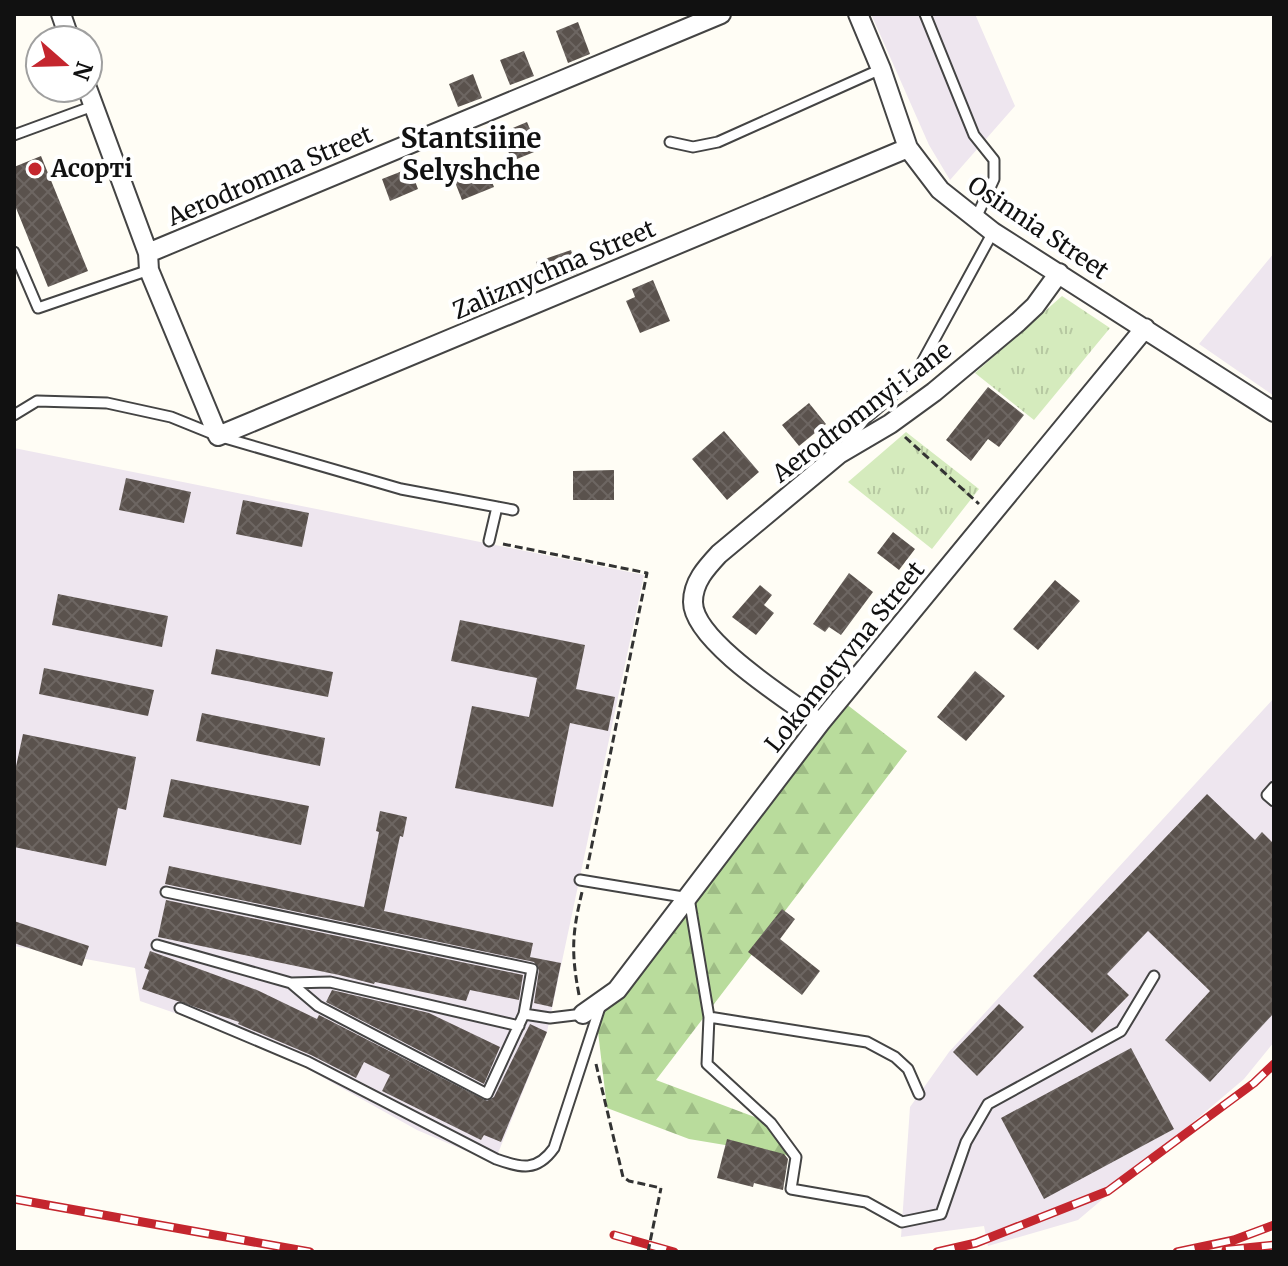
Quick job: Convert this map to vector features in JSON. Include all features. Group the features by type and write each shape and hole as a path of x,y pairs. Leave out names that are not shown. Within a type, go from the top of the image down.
{"street":[{"name":"Aerodromna Street","path":"148,262 721,14"},
{"name":"Osinnia Street","path":"858,14 908,148 940,190 993,232 1274,412"},
{"name":"Aerodromna Street","path":"92,104 148,262 218,436"},
{"name":"Zaliznychna Street","path":"218,436 908,148"},
{"name":"Aerodromnyi Lane","path":"820,723 738,664 701,623 692,605 694,587 719,554 839,454 890,424 934,392 1018,322 1035,306 1059,273"},
{"name":"Lokomotyvna Street","path":"583,1014 617,990 820,723 1145,328"}],"lane":[{"path":"925,14 974,135 994,160 994,179 975,219"},
{"path":"670,142 693,147 718,142 881,69"},
{"path":"14,135 76,104"},
{"path":"839,454 865,419 905,385 920,366 993,232"},
{"path":"14,252 38,308 148,262"},
{"path":"14,415 37,401 107,403 171,417 218,436 401,489 513,510"},
{"path":"489,541 497,507"},
{"path":"1274,787 1267,795 1274,801"},
{"path":"582,881 689,898 709,1017 707,1064 771,1123 796,1157 791,1189 866,1202 902,1222 941,1214 966,1142 988,1104 1121,1031 1154,976"},
{"path":"166,892 532,969 524,1014 487,1094 318,1006 291,983"},
{"path":"157,945 291,983 330,982 519,1026"},
{"path":"180,1008 308,1062 496,1159 527,1166 546,1160 554,1148 601,1004"},
{"path":"524,1014 550,1018 583,1014"},
{"path":"709,1017 867,1042 895,1057 908,1069 919,1094"}],"path":[{"path":"890,424 991,515"},
{"path":"489,541 647,573 572,931 573,965 583,1014"},
{"path":"590,1042 623,1177 661,1188 648,1252"}],"shaded area":[{"path":"871,14 975,14 1015,106 950,180 929,145"},
{"path":"1274,253 1274,396 1199,344"},
{"path":"14,448 644,575 547,1032 494,1163 417,1130 297,1063 201,1022 140,1001 135,968 14,946"},
{"path":"1274,698 1274,1042 1244,1079 1078,1220 988,1246 984,1226 901,1237 910,1107 949,1052"}],"green space":[{"path":"1062,296 1110,328 1034,420 975,373"},
{"path":"906,432 979,489 932,549 848,482"},
{"path":"841,700 907,751 656,1080 771,1123 796,1157 689,1139 607,1108 597,1023"}],"building":[{"path":"578,22 590,54 568,63 556,31"},
{"path":"524,51 534,76 510,85 500,60"},
{"path":"473,74 482,98 458,107 449,84"},
{"path":"527,122 539,150 512,161 501,133"},
{"path":"41,156 88,271 48,287 14,203 14,167"},
{"path":"483,159 494,187 462,200 451,172"},
{"path":"410,168 418,189 390,201 382,179"},
{"path":"571,250 578,273 544,285 536,262"},
{"path":"653,280 670,321 640,333 626,301 635,297 632,289"},
{"path":"988,387 1024,415 999,447 988,439 971,461 946,440"},
{"path":"809,403 826,424 799,446 782,425"},
{"path":"724,431 759,472 727,500 692,459"},
{"path":"614,470 614,500 573,500 573,471"},
{"path":"126,478 191,492 184,523 119,510"},
{"path":"243,500 309,513 302,547 236,534"},
{"path":"893,532 915,549 899,570 877,553"},
{"path":"849,573 873,592 841,635 829,627 825,632 813,624"},
{"path":"1055,580 1080,601 1038,650 1013,629"},
{"path":"760,585 772,595 764,605 774,613 756,635 732,617"},
{"path":"58,594 168,616 162,647 52,625"},
{"path":"460,620 585,645 576,689 615,697 608,731 570,723 553,807 455,788 472,706 529,717 537,678 451,661"},
{"path":"216,649 333,672 328,697 211,674"},
{"path":"44,668 154,690 148,716 39,694"},
{"path":"975,671 1005,696 966,741 937,717"},
{"path":"202,713 325,738 320,766 196,741"},
{"path":"23,734 136,757 126,810 118,808 106,866 14,847 14,776"},
{"path":"171,779 309,806 301,845 163,817"},
{"path":"1207,794 1255,840 1262,832 1274,844 1274,1013 1210,1082 1165,1040 1210,991 1148,931 1107,974 1129,995 1092,1033 1033,976"},
{"path":"380,811 407,817 384,911 533,943 530,957 561,963 552,1007 534,1003 539,970 534,962 165,884 169,866 364,907 379,832 376,831"},
{"path":"166,900 523,975 519,1000 470,990 466,1001 158,937"},
{"path":"782,909 795,919 780,939 820,971 802,995 748,952"},
{"path":"14,921 89,946 82,966 14,943"},
{"path":"150,951 257,990 317,1019 319,1015 487,1101 494,1097 530,1024 547,1032 501,1142 484,1135 481,1140 382,1091 390,1075 364,1062 356,1078 239,1022 142,989 149,970 144,968"},
{"path":"332,990 429,1013 500,1047 484,1084 326,1002"},
{"path":"999,1004 1024,1027 977,1076 953,1052"},
{"path":"1131,1048 1174,1129 1044,1199 1001,1118"},
{"path":"727,1139 784,1154 788,1159 783,1190 754,1183 753,1187 717,1178"}],"railway":[{"path":"937,1252 976,1243 1108,1191 1254,1083 1274,1064"},
{"path":"14,1199 310,1252"},
{"path":"1177,1252 1234,1240 1274,1225"},
{"path":"614,1235 674,1252"},
{"path":"1226,1250 1274,1245"}],"place":[{"name":"Асорті","path":"35,169"}],"district":[{"name":"Stantsiine Selyshche","path":"471,154"}]}
